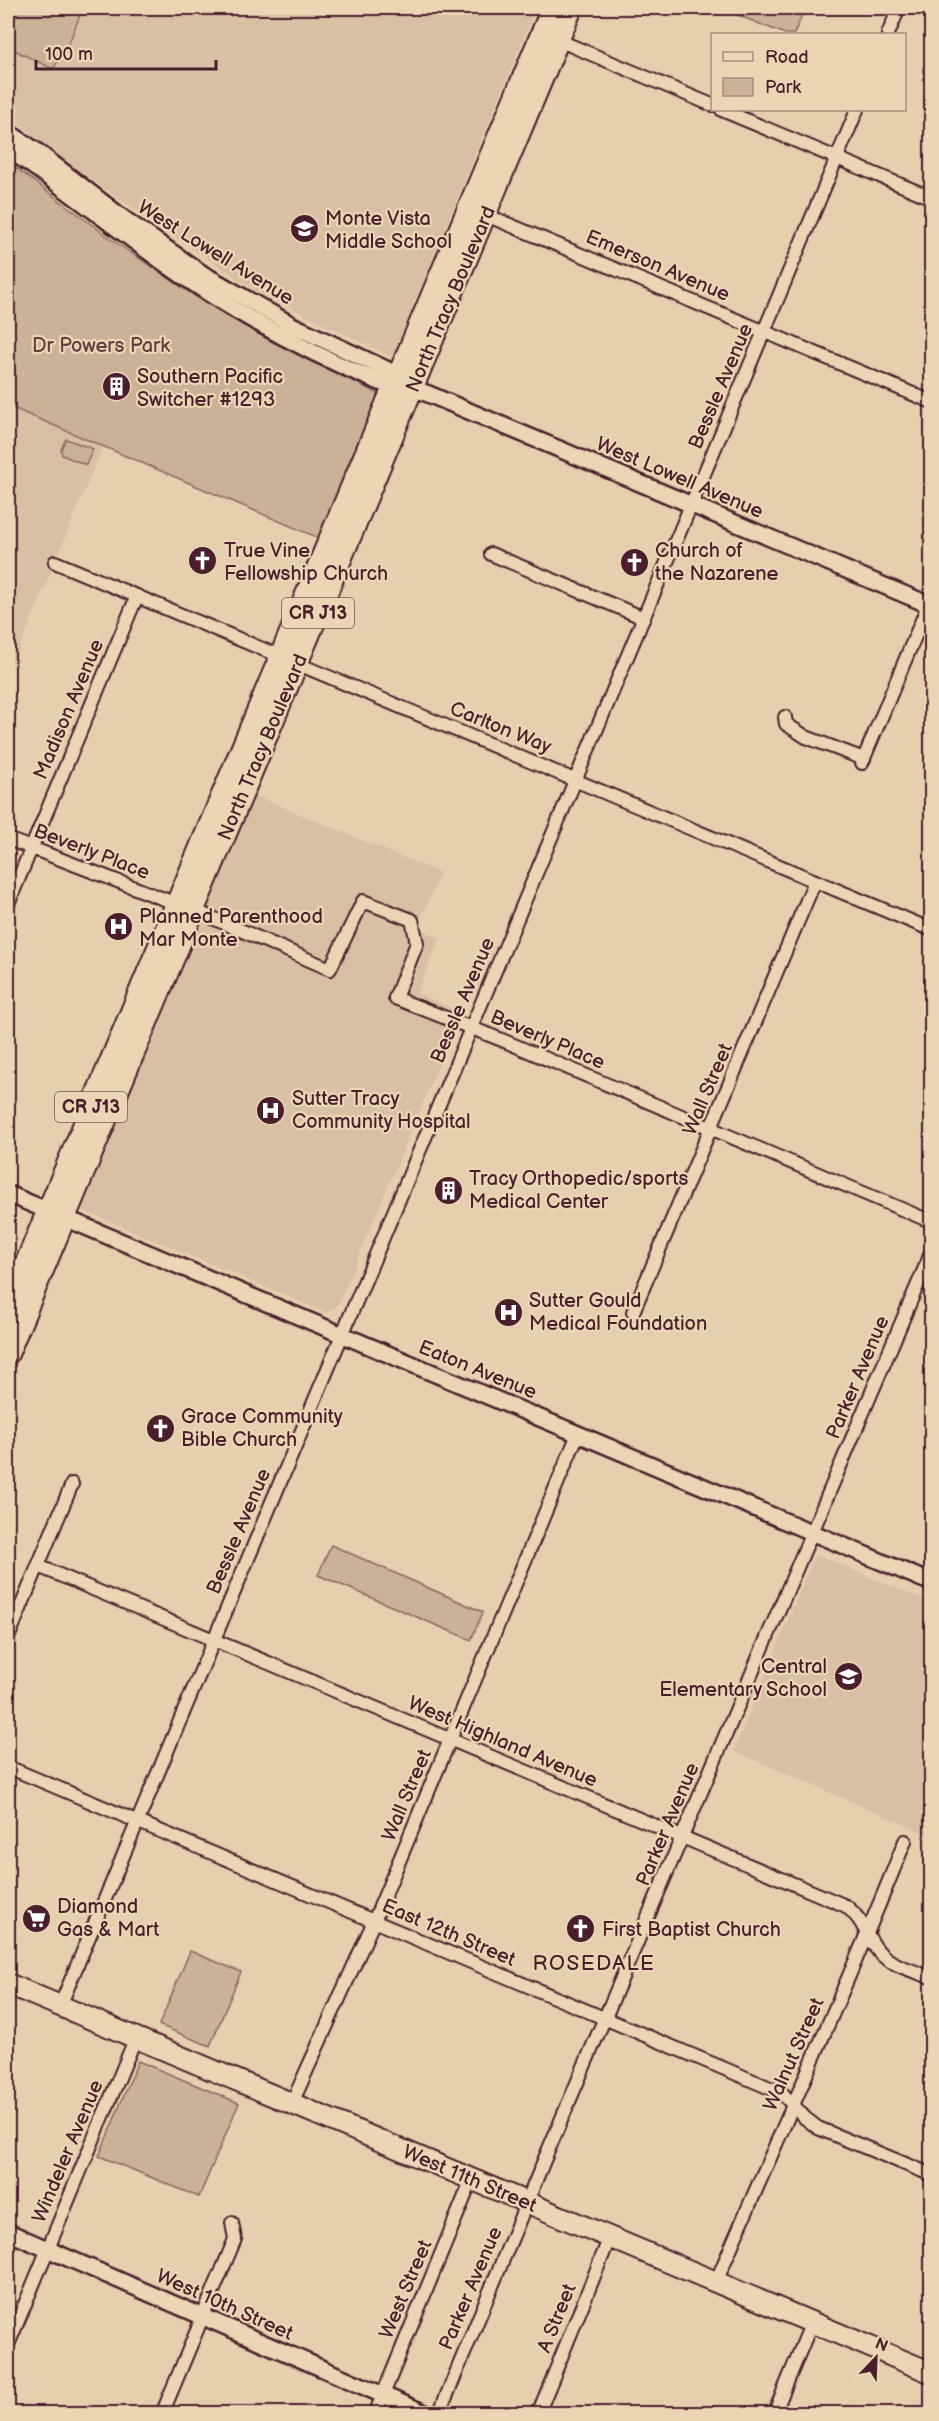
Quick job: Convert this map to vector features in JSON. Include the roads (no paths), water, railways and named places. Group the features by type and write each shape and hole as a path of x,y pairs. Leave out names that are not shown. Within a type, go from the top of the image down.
{"main road":[{"name":"North Tracy Boulevard","path":"550,37 552,8"},
{"name":"North Tracy Boulevard","path":"8,1354 56,1215 289,659 401,383 550,37 572,8"},
{"name":"North Tracy Boulevard","path":"8,1305 56,1215"},
{"name":"West 11th Street","path":"10,1986 932,2373"}],"street":[{"path":"888,33 899,8"},
{"path":"550,37 711,105"},
{"path":"724,111 932,198"},
{"name":"Bessle Avenue","path":"60,2006 857,111"},
{"name":"West Lowell Avenue","path":"8,132 124,219 203,274 401,383 930,602"},
{"name":"West Lowell Avenue","path":"8,149 143,248 235,310 314,352 380,382 401,383"},
{"name":"Emerson Avenue","path":"477,211 932,402"},
{"path":"491,554 644,618"},
{"name":"Carlton Way","path":"55,562 932,930"},
{"name":"Madison Avenue","path":"8,904 137,596"},
{"path":"785,717 786,724 807,737 863,761 930,602"},
{"name":"Beverly Place","path":"8,839 185,908 330,969 363,902 412,920 417,943 396,998 932,1222"},
{"name":"Wall Street","path":"633,1312 815,881"},
{"name":"Eaton Avenue","path":"8,1194 932,1583"},
{"name":"Parker Avenue","path":"439,2414 932,1251"},
{"name":"Wall Street","path":"292,2103 374,1921 578,1434"},
{"path":"8,1638 72,1484"},
{"name":"West Highland Avenue","path":"39,1566 682,1839 846,1906 858,1915 880,1953 932,1978"},
{"name":"East 12th Street","path":"8,1767 782,2093 818,2127 932,2175"},
{"name":"Walnut Street","path":"716,2282 868,1933 905,1841"},
{"name":"Windeler Avenue","path":"8,2345 136,2037"},
{"name":"West Street","path":"375,2414 472,2179"},
{"path":"162,2414 235,2239 232,2223"},
{"name":"West 10th Street","path":"8,2232 427,2414"},
{"name":"A Street","path":"538,2414 610,2237"},
{"path":"774,2414 812,2322"}],"place":[{"name":"Monte Vista Middle School","path":"304,229"},
{"name":"Southern Pacific Switcher #1293","path":"116,387"},
{"name":"True Vine Fellowship Church","path":"203,561"},
{"name":"Church of the Nazarene","path":"634,562"},
{"name":"Planned Parenthood Mar Monte","path":"118,927"},
{"name":"Sutter Tracy Community Hospital","path":"271,1110"},
{"name":"Tracy Orthopedic/sports Medical Center","path":"448,1190"},
{"name":"Sutter Gould Medical Foundation","path":"508,1312"},
{"name":"Grace Community Bible Church","path":"160,1428"},
{"name":"Central Elementary School","path":"848,1677"},
{"name":"Diamond Gas & Mart","path":"36,1918"},
{"name":"First Baptist Church","path":"581,1929"}],"district":[{"name":"ROSEDALE","path":"594,1963"}],"park label":[{"name":"Dr Powers Park","path":"101,345"}]}
